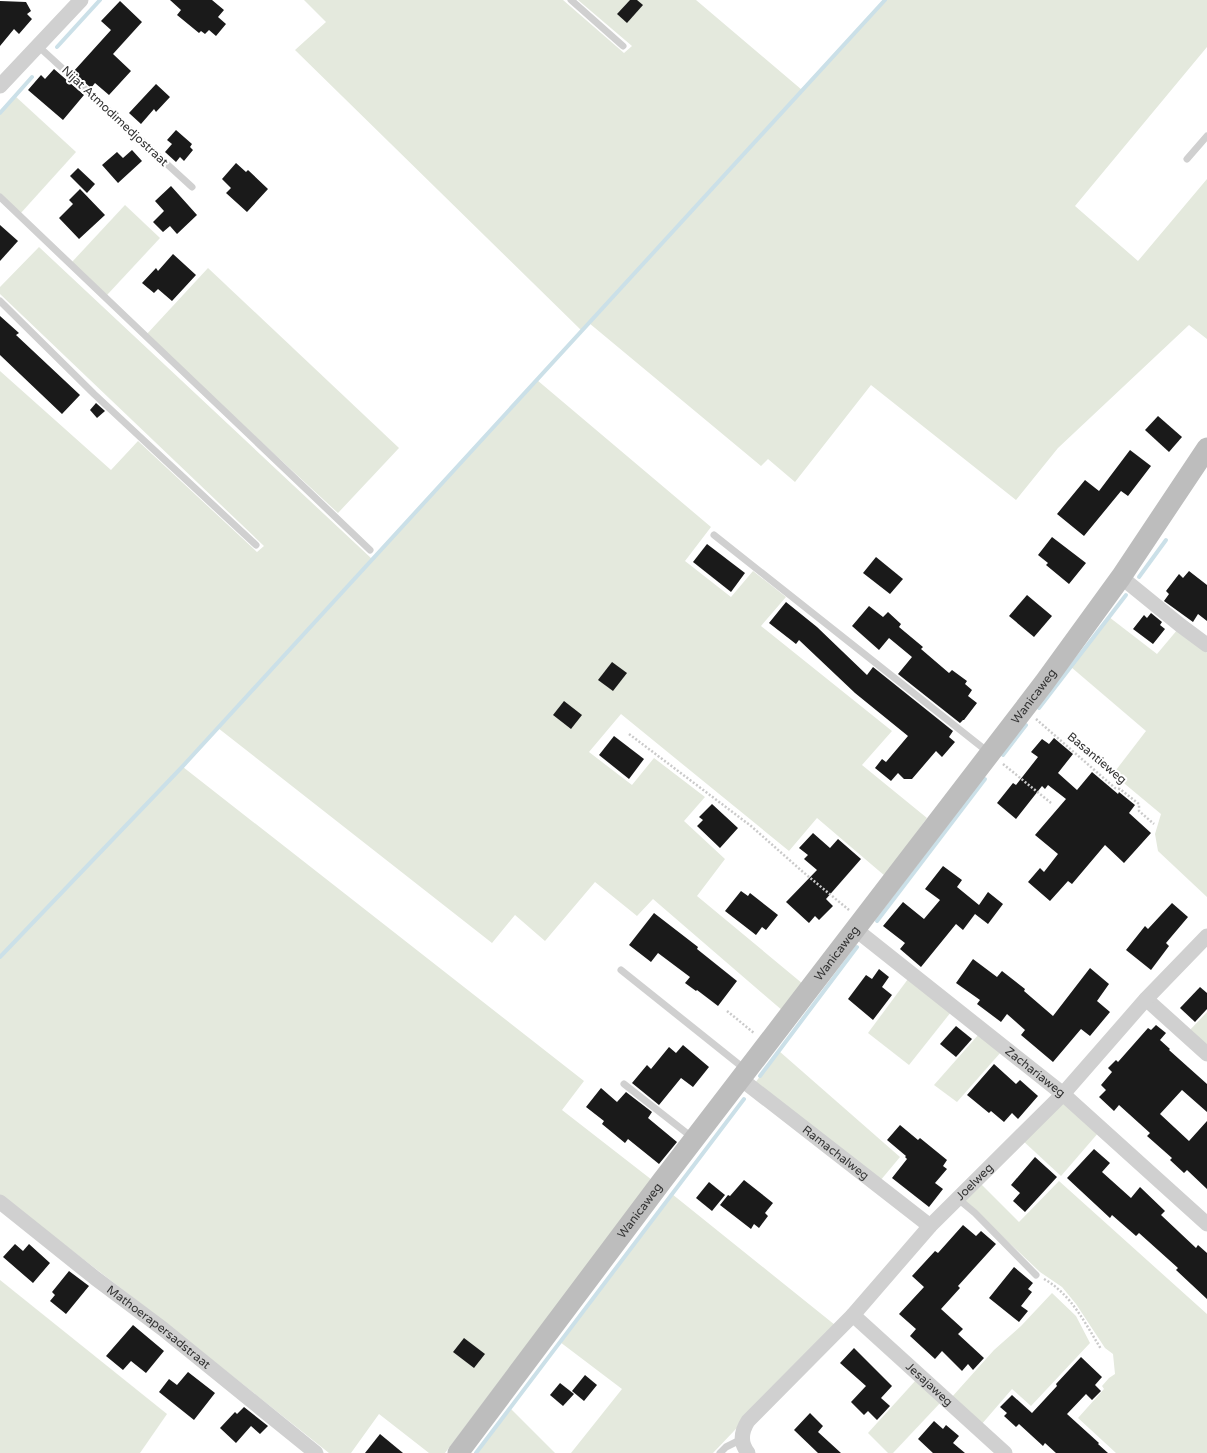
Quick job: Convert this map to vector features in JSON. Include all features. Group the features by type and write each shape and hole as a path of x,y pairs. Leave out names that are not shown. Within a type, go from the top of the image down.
{"street":[{"path":"0,86 38,46 74,2"},
{"name":"Wanicaweg","path":"458,1453 513,1377 558,1320 694,1139 1024,709 1121,577 1206,452"},
{"path":"1121,577 1207,645"},
{"name":"Zachariaweg","path":"858,925 1063,1094 1207,1224"},
{"name":"Joelweg","path":"743,1433 748,1421 852,1315 930,1226 1063,1094 1146,999 1207,936"},
{"path":"1146,999 1207,1054"},
{"name":"Ramachalweg","path":"744,1075 930,1226"},
{"name":"Mathoerapersadstraat","path":"0,1202 95,1278 169,1334 316,1453"},
{"name":"Jesajaweg","path":"852,1315 1005,1453"},
{"path":"743,1433 743,1445 748,1453"}],"lane":[{"path":"571,0 624,46"},
{"name":"Nijat Atmodimedjostraat","path":"38,46 192,187"},
{"path":"1188,159 1207,136"},
{"path":"0,197 370,550"},
{"path":"0,301 94,394 256,545"},
{"path":"714,535 990,753"},
{"name":"Ramachalweg","path":"621,970 744,1075"},
{"path":"624,1084 694,1139"},
{"path":"957,1198 975,1213 1036,1275"},
{"path":"720,1453 743,1433"}],"path":[{"name":"Basantieweg","path":"1024,709 1115,788 1120,789 1139,804 1139,811 1154,824"},
{"path":"629,734 751,826 803,872 858,925"},
{"path":"990,753 1051,803"},
{"path":"727,1011 767,1044"},
{"path":"1036,1275 1060,1289 1075,1306 1101,1349"}],"shaded area":[{"path":"304,0 563,0 624,53 632,46 578,0 696,0 802,90 885,0 1207,0 1207,47 1075,206 1138,261 1207,179 1207,339 1189,325 1058,448 1016,500 871,385 795,482 768,459 761,466 589,323 582,331 295,50 326,22"},
{"path":"15,96 76,152 20,214 0,195 0,113"},
{"path":"125,205 160,238 107,295 72,262"},
{"path":"39,247 372,559 537,380 711,527 685,561 731,597 753,571 786,597 761,626 892,731 862,765 927,818 885,876 817,818 789,851 621,714 589,752 632,785 654,758 705,797 684,821 725,859 697,896 803,984 783,1011 653,899 637,916 595,882 545,941 515,915 492,943 218,728 183,767 584,1081 562,1110 652,1180 445,1453 429,1453 379,1414 351,1453 329,1453 166,1323 0,1195 0,371 111,470 138,441 257,552 264,546 0,294 0,287"},
{"path":"208,268 399,448 338,513 146,335"},
{"path":"1109,617 1157,654 1178,629 1207,653 1207,897 1158,851 1155,834 1161,814 1113,774 1146,731 1071,667"},
{"path":"908,979 951,1012 909,1065 868,1033"},
{"path":"1207,1012 1207,1047 1189,1031"},
{"path":"979,1034 1001,1052 957,1102 934,1085"},
{"path":"779,1051 900,1157 880,1181 755,1083"},
{"path":"1066,1103 1099,1132 1061,1176 1021,1139 1053,1105"},
{"path":"1059,1181 1207,1314 1207,1453 1116,1453 1078,1418 1104,1389 1102,1386 1115,1374 1113,1354 1105,1348 1076,1304 1062,1287 1040,1272 964,1200 979,1182 1019,1222"},
{"path":"672,1194 835,1325 713,1453 571,1453 622,1389 560,1342"},
{"path":"0,1280 167,1414 140,1453 0,1453"},
{"path":"1052,1293 1076,1316 1090,1343 1031,1406 1012,1389 981,1425 951,1398 994,1350 1021,1326"},
{"path":"916,1380 941,1402 893,1453 888,1453 868,1433"},
{"path":"510,1408 555,1453 476,1453"}],"building":[{"path":"170,0 212,0 224,10 218,17 226,24 216,36 209,30 205,34 201,31 199,33 177,15 181,10"},
{"path":"630,0 637,0 643,5 627,23 617,14"},
{"path":"0,1 26,2 31,11 27,14 32,19 19,34 14,29 0,46"},
{"path":"120,1 142,22 113,54 131,71 109,95 95,83 91,88 73,72 111,30 101,21"},
{"path":"54,69 84,95 63,120 28,90 41,75 45,79"},
{"path":"156,84 170,97 156,112 154,109 141,124 129,113"},
{"path":"176,130 192,144 190,147 193,150 184,161 180,157 176,162 165,152 172,144 167,140"},
{"path":"132,150 142,161 118,183 102,165 117,152 123,158"},
{"path":"236,163 246,172 248,170 268,189 247,212 226,193 231,188 222,179"},
{"path":"78,168 95,184 87,193 70,176"},
{"path":"171,186 197,215 177,234 170,226 163,232 153,222 164,211 155,201"},
{"path":"80,189 105,215 79,239 59,218 73,204 69,200"},
{"path":"0,225 18,241 0,261"},
{"path":"173,254 196,275 172,301 158,289 154,293 142,283 156,268 158,271"},
{"path":"0,316 19,333 16,335 80,395 62,414 0,355"},
{"path":"96,403 105,411 97,418 90,410"},
{"path":"1158,416 1182,437 1169,452 1145,430"},
{"path":"1130,450 1151,466 1128,496 1121,491 1084,536 1057,514 1085,480 1099,491"},
{"path":"1052,537 1086,563 1069,584 1046,565 1048,563 1038,555"},
{"path":"707,544 745,573 731,592 693,562"},
{"path":"876,557 903,579 890,594 863,573"},
{"path":"1189,571 1207,585 1207,621 1198,614 1193,622 1164,601 1169,594 1166,591 1179,574 1183,578"},
{"path":"1027,595 1052,616 1034,637 1009,616"},
{"path":"786,602 817,627 867,675 873,667 953,731 949,737 955,742 942,757 936,751 912,779 904,779 898,773 891,781 875,768 882,759 886,762 908,736 855,693 799,640 796,644 769,623"},
{"path":"869,606 883,617 888,612 901,624 899,627 923,647 921,649 949,673 952,670 967,681 965,684 972,690 968,696 977,703 964,720 960,723 898,674 912,657 889,638 879,650 852,626"},
{"path":"1151,613 1162,622 1160,625 1165,629 1153,644 1133,629 1144,615 1147,618"},
{"path":"612,662 627,673 613,691 598,680"},
{"path":"564,701 582,715 571,729 553,715"},
{"path":"614,736 644,759 629,779 599,755"},
{"path":"1054,738 1073,754 1058,773 1077,790 1092,772 1118,794 1119,792 1135,805 1129,813 1151,833 1124,863 1105,845 1072,884 1068,881 1050,901 1028,882 1040,868 1044,872 1058,854 1035,835 1066,799 1048,785 1045,789 1042,786 1016,819 997,803 1013,783 1016,785 1038,757 1031,752 1042,739 1049,744"},
{"path":"712,804 738,828 720,848 697,826 703,820 699,817"},
{"path":"813,833 830,848 838,839 861,859 826,899 833,906 819,920 815,916 809,923 786,902 817,870 804,859 808,855 799,848"},
{"path":"943,866 962,880 957,887 979,905 988,892 1003,904 988,924 975,914 963,930 956,924 921,967 900,949 905,943 883,926 903,902 924,919 940,900 925,889"},
{"path":"741,891 748,896 750,893 778,915 766,930 762,927 756,935 725,911"},
{"path":"1172,903 1188,917 1166,943 1169,946 1151,970 1126,950 1145,926 1148,929"},
{"path":"654,913 698,947 697,949 737,981 718,1006 685,983 690,977 658,953 651,962 629,945"},
{"path":"973,959 997,977 1002,971 1025,989 1024,991 1053,1016 1090,968 1109,984 1097,1001 1110,1012 1090,1036 1081,1029 1053,1062 1021,1035 1025,1030 1007,1014 1001,1022 977,1004 980,1000 956,983"},
{"path":"879,969 889,977 882,987 892,995 873,1020 848,999 866,975 872,979"},
{"path":"1200,987 1207,993 1207,1009 1195,1022 1180,1008"},
{"path":"1156,1025 1166,1033 1160,1040 1207,1084 1207,1112 1182,1090 1160,1114 1189,1141 1207,1121 1207,1189 1187,1170 1184,1173 1170,1160 1172,1158 1147,1136 1150,1133 1119,1105 1114,1111 1099,1097 1106,1090 1101,1085 1112,1072 1108,1068 1116,1060 1118,1062 1148,1028 1151,1030"},
{"path":"956,1026 972,1039 956,1057 940,1044"},
{"path":"683,1045 709,1067 693,1087 681,1078 659,1105 632,1083 647,1065 651,1069 669,1047 676,1053"},
{"path":"994,1064 1016,1084 1020,1080 1038,1096 1018,1119 1012,1113 1004,1122 991,1111 989,1113 967,1095"},
{"path":"601,1088 617,1102 626,1092 652,1112 648,1118 677,1142 659,1164 628,1139 625,1143 602,1124 604,1121 586,1107"},
{"path":"900,1125 918,1140 920,1138 947,1160 943,1166 947,1169 935,1183 943,1189 929,1207 892,1178 907,1159 905,1157 906,1156 887,1140"},
{"path":"1094,1149 1110,1163 1102,1172 1131,1198 1140,1187 1165,1211 1161,1215 1196,1248 1198,1245 1207,1253 1207,1299 1176,1270 1178,1268 1139,1233 1136,1236 1112,1215 1110,1218 1067,1178"},
{"path":"1035,1157 1057,1177 1025,1212 1013,1201 1020,1193 1011,1185"},
{"path":"744,1180 773,1203 765,1213 768,1216 759,1228 754,1224 751,1229 720,1205"},
{"path":"709,1182 725,1195 712,1211 696,1198"},
{"path":"963,1225 976,1236 981,1231 996,1244 958,1286 960,1288 941,1309 963,1329 958,1334 984,1358 973,1370 968,1364 962,1371 942,1351 935,1359 910,1336 916,1329 899,1314 924,1287 912,1276 935,1251 938,1253"},
{"path":"15,1244 23,1251 29,1244 50,1263 33,1283 3,1257"},
{"path":"1014,1267 1033,1283 1028,1289 1032,1292 1021,1306 1028,1311 1019,1322 989,1298"},
{"path":"69,1271 89,1286 66,1314 50,1301 55,1295 52,1292"},
{"path":"133,1325 164,1351 146,1373 131,1361 123,1370 106,1356"},
{"path":"464,1338 485,1354 474,1368 453,1352"},
{"path":"854,1348 892,1386 881,1398 890,1406 877,1420 868,1411 864,1415 851,1402 866,1386 840,1363"},
{"path":"1081,1357 1102,1377 1095,1385 1101,1391 1092,1400 1086,1394 1067,1414 1108,1453 1056,1453 1045,1443 1043,1446 1019,1424 1016,1427 1004,1416 1007,1413 1000,1407 1012,1395 1032,1413"},
{"path":"188,1372 215,1393 194,1420 159,1392 169,1379 177,1385"},
{"path":"585,1375 597,1385 584,1401 572,1391"},
{"path":"560,1383 574,1394 563,1406 550,1395"},
{"path":"244,1407 268,1426 260,1434 251,1426 236,1443 220,1428 235,1412 237,1414"},
{"path":"810,1413 823,1426 818,1432 841,1453 818,1453 794,1430"},
{"path":"934,1421 943,1429 946,1425 959,1436 953,1443 965,1453 933,1453 918,1439"},
{"path":"380,1434 403,1453 365,1453"}],"waterway":[{"path":"57,47 100,0"},
{"path":"0,957 182,767 885,0"},
{"path":"0,113 32,77"},
{"path":"1139,577 1166,540"},
{"path":"1039,708 1126,595"},
{"path":"1003,755 1026,725"},
{"path":"877,921 985,779"},
{"path":"760,1076 857,947"},
{"path":"476,1453 744,1099"}]}
